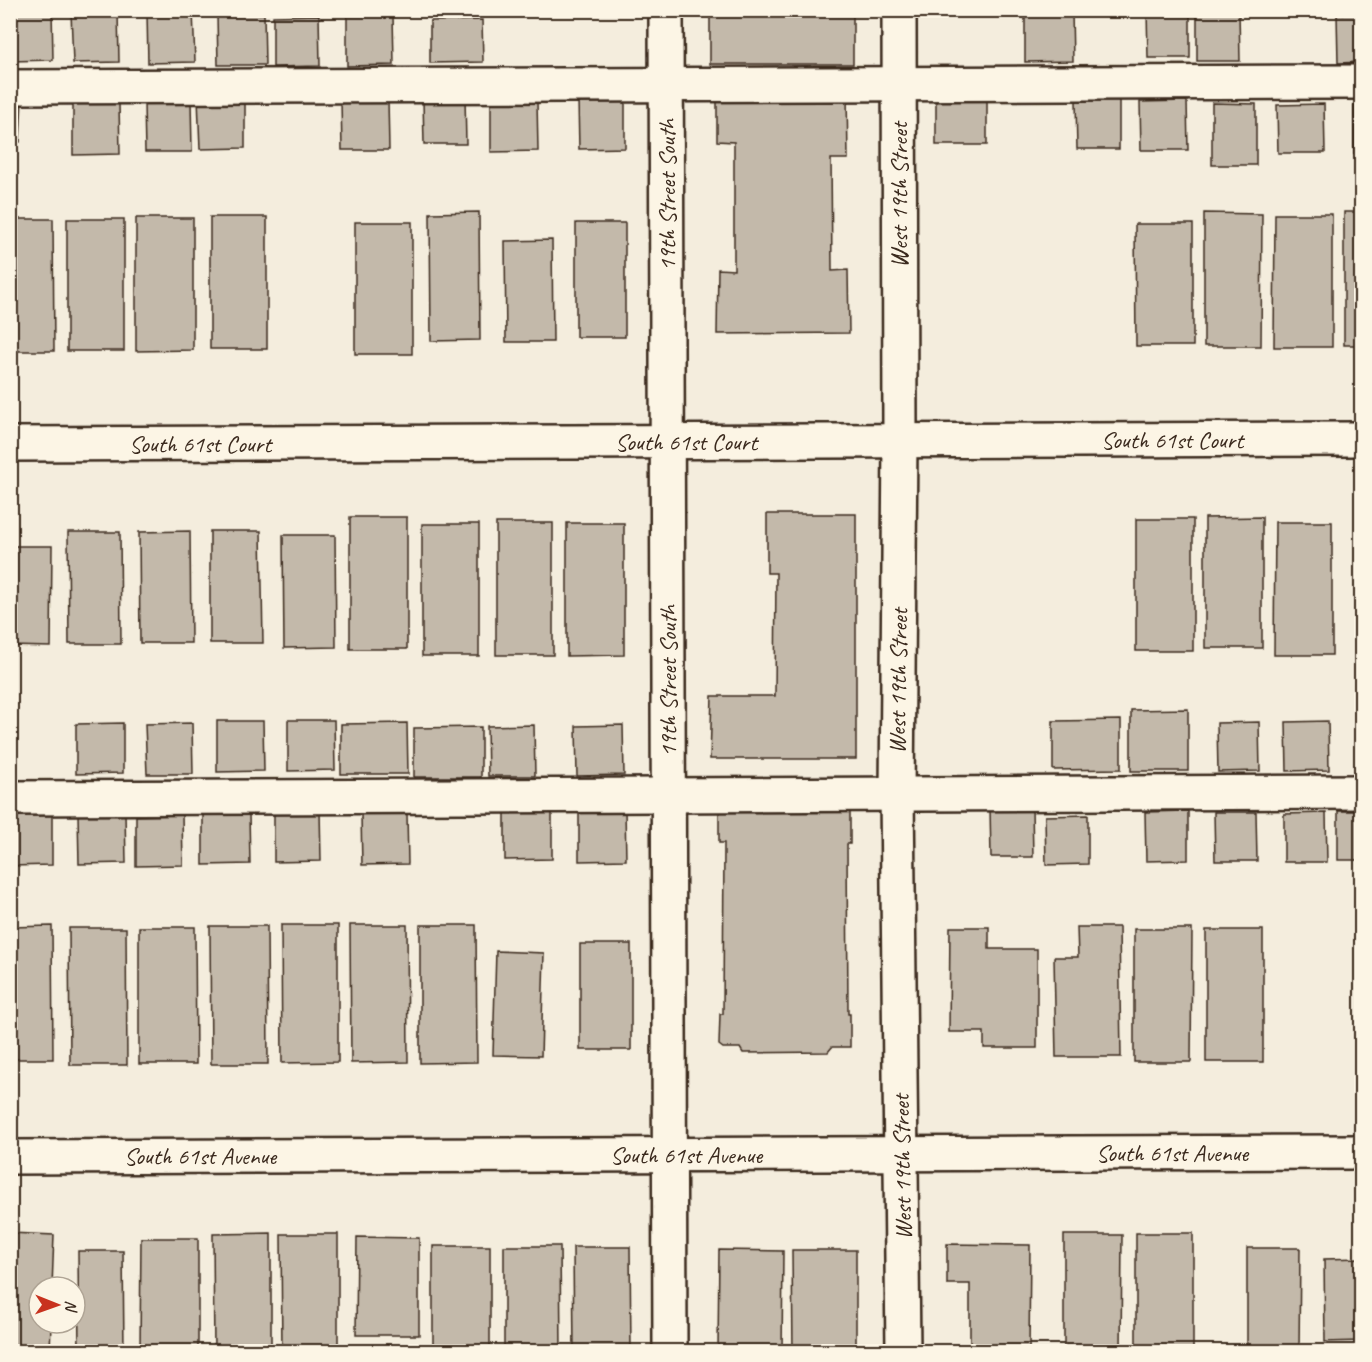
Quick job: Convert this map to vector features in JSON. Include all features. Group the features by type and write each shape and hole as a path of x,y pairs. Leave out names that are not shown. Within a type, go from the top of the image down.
{"street":[{"name":"19th Street South","path":"666,10 670,1352"},
{"name":"West 19th Street","path":"899,10 900,441 897,794 903,1352"},
{"path":"10,87 1362,82"},
{"name":"South 61st Court","path":"10,444 1362,439"},
{"path":"10,798 1362,792"},
{"name":"South 61st Avenue","path":"10,1157 1362,1152"}],"building":[{"path":"10,10 52,10 53,60 10,61"},
{"path":"710,10 853,10 853,64 710,64"},
{"path":"1147,10 1190,10 1190,58 1148,58"},
{"path":"118,11 119,62 73,63 71,12"},
{"path":"193,11 195,62 148,63 147,12"},
{"path":"1072,12 1073,61 1025,62 1025,13"},
{"path":"1197,12 1239,12 1240,61 1197,61"},
{"path":"1362,13 1362,62 1338,63 1337,14"},
{"path":"217,14 264,14 265,65 218,65"},
{"path":"319,15 320,66 273,67 273,16"},
{"path":"393,15 394,65 347,66 347,16"},
{"path":"482,20 483,62 430,63 430,21"},
{"path":"847,95 848,159 831,159 832,271 848,270 849,333 717,334 718,269 734,270 734,142 717,141 717,96"},
{"path":"936,96 987,96 987,145 936,145"},
{"path":"245,97 245,148 200,149 198,98"},
{"path":"465,98 466,144 424,144 423,99"},
{"path":"578,98 625,98 625,148 579,149"},
{"path":"10,99 22,99 20,142 10,141"},
{"path":"388,99 389,150 342,150 341,100"},
{"path":"1076,100 1119,100 1119,149 1077,149"},
{"path":"191,101 192,152 145,152 144,102"},
{"path":"491,101 537,101 538,151 491,152"},
{"path":"1187,101 1188,150 1141,150 1140,102"},
{"path":"1212,103 1256,104 1256,165 1212,165"},
{"path":"73,104 119,104 120,154 73,155"},
{"path":"1324,104 1325,153 1278,153 1277,105"},
{"path":"1354,105 1362,105 1362,154 1354,154"},
{"path":"479,212 480,340 431,341 430,213"},
{"path":"1344,212 1362,212 1362,345 1344,345"},
{"path":"1204,213 1262,214 1261,346 1204,346"},
{"path":"1275,214 1332,214 1332,347 1274,347"},
{"path":"210,217 267,217 267,349 210,349"},
{"path":"136,218 193,218 193,350 136,351"},
{"path":"10,219 53,219 54,351 10,351"},
{"path":"67,219 124,219 124,351 67,351"},
{"path":"355,222 412,222 412,354 355,354"},
{"path":"576,223 625,223 625,337 576,337"},
{"path":"1135,224 1193,224 1193,346 1136,346"},
{"path":"552,240 553,342 506,342 505,241"},
{"path":"767,514 856,514 856,759 710,759 712,696 775,696 776,573 767,573"},
{"path":"350,517 407,517 407,649 350,649"},
{"path":"1262,517 1262,648 1205,648 1205,518"},
{"path":"1136,519 1193,519 1193,651 1136,651"},
{"path":"1275,522 1332,522 1332,655 1274,655"},
{"path":"496,523 553,523 553,655 496,655"},
{"path":"567,523 624,523 624,655 567,656"},
{"path":"422,524 479,524 479,656 422,656"},
{"path":"190,531 191,643 140,643 139,532"},
{"path":"210,531 261,531 263,643 210,643"},
{"path":"68,532 120,532 121,644 69,644"},
{"path":"283,535 335,535 336,647 284,648"},
{"path":"10,546 52,546 51,647 10,646"},
{"path":"1188,709 1188,771 1131,771 1131,710"},
{"path":"288,720 334,720 335,770 288,771"},
{"path":"1121,720 1121,769 1053,770 1053,721"},
{"path":"217,721 263,721 264,771 217,772"},
{"path":"1328,721 1329,770 1287,771 1286,722"},
{"path":"1259,722 1260,771 1218,772 1217,723"},
{"path":"123,723 123,773 76,774 76,724"},
{"path":"192,723 193,774 147,774 145,724"},
{"path":"407,723 408,774 341,774 341,724"},
{"path":"1356,724 1362,724 1362,773 1356,773"},
{"path":"534,725 535,776 488,776 487,726"},
{"path":"623,725 624,775 577,776 576,726"},
{"path":"481,727 481,777 414,777 414,728"},
{"path":"990,808 1032,808 1033,857 991,857"},
{"path":"505,809 552,809 552,859 505,860"},
{"path":"579,810 625,810 626,860 579,861"},
{"path":"850,810 850,844 847,844 850,1047 832,1047 828,1052 743,1053 740,1048 723,1048 719,1045 720,1014 723,1014 724,843 719,843 719,811"},
{"path":"274,811 320,811 321,861 274,862"},
{"path":"1188,811 1188,860 1146,861 1145,812"},
{"path":"1338,811 1362,811 1362,860 1338,860"},
{"path":"1214,812 1256,812 1257,861 1215,861"},
{"path":"78,813 125,813 126,863 79,864"},
{"path":"1326,813 1327,862 1284,862 1284,814"},
{"path":"203,814 249,814 250,864 203,865"},
{"path":"361,814 407,814 408,864 362,865"},
{"path":"52,815 52,865 10,866 10,816"},
{"path":"182,815 183,865 136,866 136,816"},
{"path":"1088,815 1088,864 1046,865 1045,816"},
{"path":"281,925 338,925 338,1062 282,1063"},
{"path":"350,925 407,925 408,1062 351,1063"},
{"path":"420,925 476,925 477,1062 420,1063"},
{"path":"52,926 53,1059 10,1059 10,927"},
{"path":"210,926 267,926 268,1064 211,1064"},
{"path":"139,927 195,927 196,1064 139,1064"},
{"path":"950,927 989,927 989,949 1037,949 1037,1048 984,1048 984,1032 949,1032"},
{"path":"1077,927 1119,927 1121,1057 1056,1057 1054,957 1078,957"},
{"path":"69,928 126,928 127,1065 70,1065"},
{"path":"1134,929 1192,929 1191,1062 1134,1062"},
{"path":"1206,930 1263,930 1263,1062 1206,1062"},
{"path":"580,944 631,944 631,1050 580,1050"},
{"path":"496,951 544,953 541,1056 493,1055"},
{"path":"10,1233 54,1235 52,1275 27,1275 27,1335 51,1335 50,1352 10,1352"},
{"path":"271,1233 271,1352 214,1352 213,1234"},
{"path":"1136,1233 1193,1233 1193,1352 1136,1352"},
{"path":"281,1234 338,1234 338,1352 282,1352"},
{"path":"1064,1235 1122,1235 1121,1352 1064,1352"},
{"path":"357,1237 419,1238 419,1335 356,1335"},
{"path":"141,1238 198,1238 198,1352 140,1352"},
{"path":"947,1244 1030,1245 1029,1352 970,1352 970,1284 947,1284"},
{"path":"433,1246 490,1246 490,1352 433,1352"},
{"path":"504,1246 560,1246 561,1352 504,1352"},
{"path":"573,1247 630,1247 631,1352 574,1352"},
{"path":"1247,1248 1300,1248 1299,1352 1247,1352"},
{"path":"719,1250 783,1251 782,1352 718,1352"},
{"path":"792,1250 856,1250 856,1352 793,1352"},
{"path":"78,1251 123,1251 124,1352 79,1352 79,1335 87,1335 87,1275 78,1275"},
{"path":"1362,1258 1360,1341 1325,1342 1324,1259"}]}
